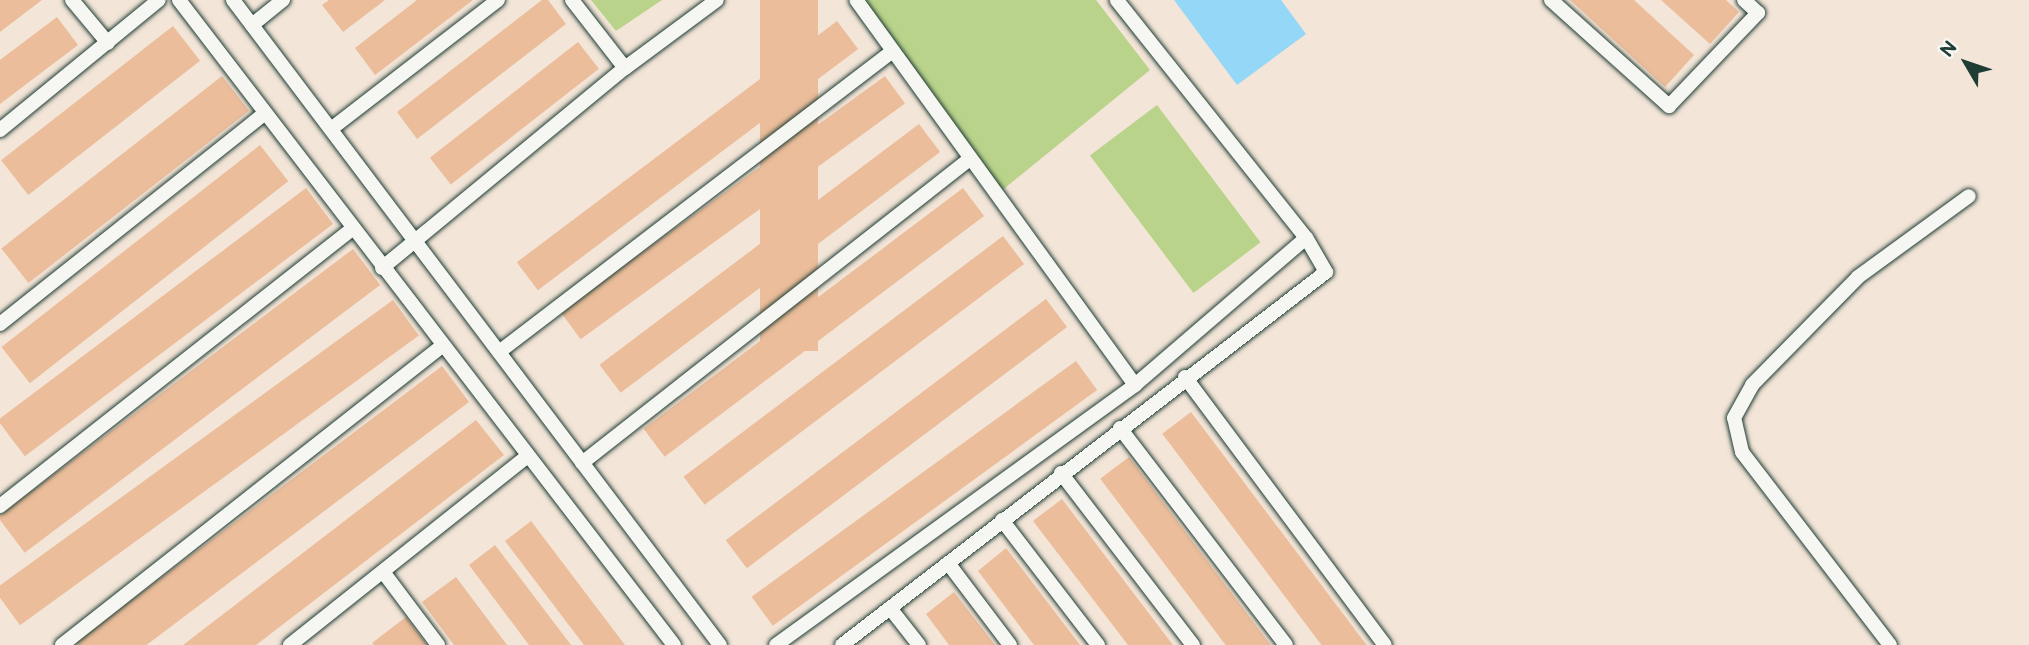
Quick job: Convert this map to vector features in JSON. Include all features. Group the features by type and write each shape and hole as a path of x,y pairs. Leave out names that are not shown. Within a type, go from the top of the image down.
{"lane":[{"path":"72,0 108,43"},
{"path":"0,130 159,0"},
{"path":"179,0 264,115 674,645"},
{"path":"233,0 720,645"},
{"path":"252,24 284,0"},
{"path":"331,129 498,0"},
{"path":"572,0 625,68"},
{"path":"382,268 416,243 625,68 717,0"},
{"path":"856,0 968,160 1135,385"},
{"path":"842,645 1185,377 1326,272 1306,237 1117,0"},
{"path":"1551,0 1669,106 1758,13 1744,0"},
{"path":"499,352 891,52"},
{"path":"0,324 264,115"},
{"path":"582,463 968,160"},
{"path":"1890,645 1742,452 1734,418 1752,385 1858,277 1969,196"},
{"path":"0,506 352,229"},
{"path":"776,645 1135,385 1306,237"},
{"path":"62,645 442,346"},
{"path":"1185,377 1385,645"},
{"path":"1119,428 1286,645"},
{"path":"290,645 528,456"},
{"path":"1061,474 1193,645"},
{"path":"1002,520 1098,645"},
{"path":"948,563 1010,645"},
{"path":"384,573 438,645"},
{"path":"890,608 919,645"}],"green space":[{"path":"591,0 662,0 616,31"},
{"path":"857,0 1096,0 1150,70 1000,192"},
{"path":"1157,105 1261,242 1193,293 1090,156"}],"water":[{"path":"1174,0 1281,0 1306,34 1237,85"}],"building":[{"path":"0,0 42,0 0,32"},
{"path":"329,0 385,0 343,32 322,5"},
{"path":"417,0 473,0 375,75 355,48"},
{"path":"542,0 548,0 566,24 417,139 397,112"},
{"path":"760,0 818,0 818,351 760,351"},
{"path":"1570,0 1634,0 1694,55 1665,87"},
{"path":"1661,0 1726,0 1739,12 1710,44"},
{"path":"57,17 78,45 0,104 0,60"},
{"path":"837,21 858,49 538,290 517,262"},
{"path":"173,26 200,61 28,195 1,160"},
{"path":"578,42 599,69 451,185 430,158"},
{"path":"222,76 249,111 28,283 1,248"},
{"path":"885,76 905,104 581,339 561,312"},
{"path":"919,124 940,152 621,393 600,365"},
{"path":"260,145 288,181 30,383 2,347"},
{"path":"306,188 333,224 25,456 0,423 0,419"},
{"path":"963,188 984,216 665,457 644,429"},
{"path":"1003,236 1024,264 705,505 684,477"},
{"path":"353,249 380,285 25,553 0,520 0,515"},
{"path":"1046,299 1067,327 747,568 726,540"},
{"path":"393,300 419,336 20,625 0,598 0,586"},
{"path":"1076,361 1097,390 773,626 752,597"},
{"path":"442,366 469,402 147,645 79,645 76,642"},
{"path":"1191,412 1367,645 1322,645 1162,434"},
{"path":"476,420 504,455 256,645 183,645"},
{"path":"1129,457 1271,645 1226,645 1100,479"},
{"path":"1062,499 1173,645 1128,645 1033,521"},
{"path":"531,521 625,645 584,645 505,541"},
{"path":"495,545 571,645 529,645 469,565"},
{"path":"1006,548 1080,645 1034,645 978,571"},
{"path":"456,577 507,645 454,645 422,602"},
{"path":"954,592 995,645 949,645 926,614"},
{"path":"406,617 427,645 372,643"}]}
